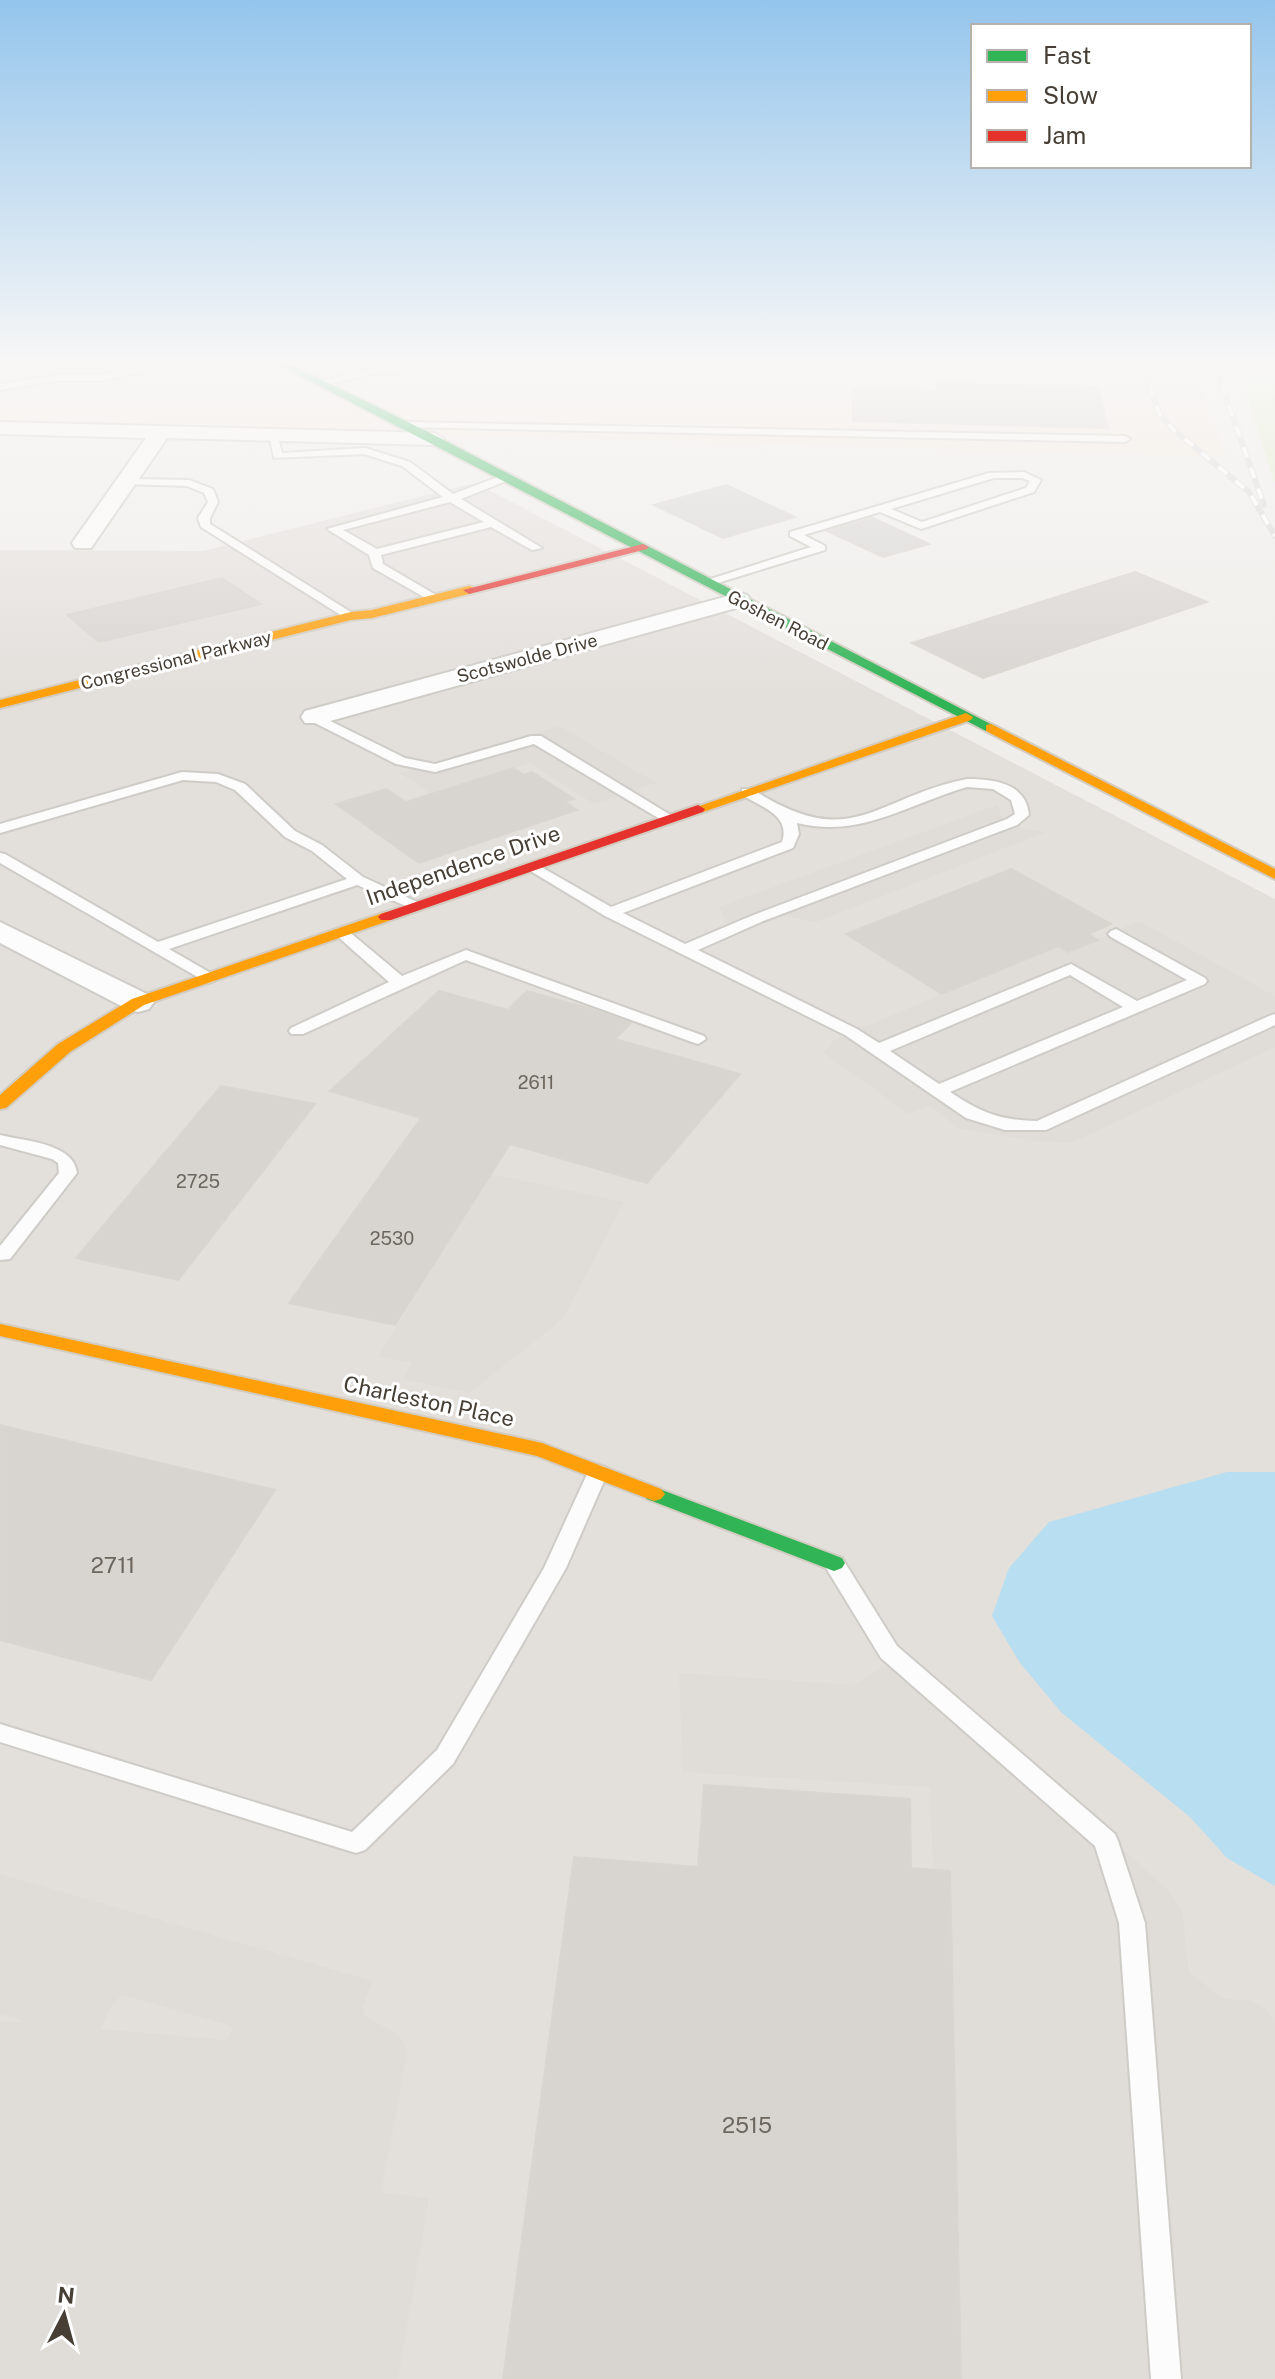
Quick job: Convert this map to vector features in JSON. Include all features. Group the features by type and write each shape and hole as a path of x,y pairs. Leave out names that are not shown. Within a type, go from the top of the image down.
{"street":[{"path":"83,543 131,475"},
{"name":"Goshen Road","path":"503,475 739,600 1275,875"},
{"name":"Congressional Parkway","path":"0,704 351,616 363,608 638,545"},
{"name":"Scotswolde Drive","path":"314,717 739,600"},
{"name":"Independence Drive","path":"0,1104 7,1088 91,1027 138,1002 966,717"},
{"path":"0,931 138,1002"},
{"name":"Charleston Place","path":"0,1330 542,1450 834,1563"}],"lane":[{"path":"421,475 452,498 536,548"},
{"path":"707,582 821,548 794,534 993,475"},
{"path":"880,508 921,526 1030,490 1036,480 1024,475"},
{"path":"493,523 375,553 333,529 452,498 507,477"},
{"path":"126,482 189,483 209,491 213,502 204,518 205,525 351,616"},
{"path":"426,504 438,511"},
{"path":"405,510 417,517"},
{"path":"379,517 392,524"},
{"path":"451,519 469,529"},
{"path":"359,522 370,529"},
{"path":"430,524 448,535"},
{"path":"404,531 423,541"},
{"path":"382,536 400,548"},
{"path":"375,553 377,566 430,595"},
{"path":"314,717 401,761 435,768 536,739 670,819"},
{"path":"0,829 182,776 204,775 240,787 290,834 317,848 358,880 418,906"},
{"path":"685,950 756,919 1012,822 1022,815 1023,803 1017,794 996,786 965,783 857,822 836,825 785,816"},
{"path":"610,913 788,845 793,836 791,824 785,816 747,792"},
{"path":"0,857 208,978"},
{"path":"531,867 610,913 851,1032 972,1114 1005,1125 1040,1126 1275,1019"},
{"path":"156,948 358,880"},
{"path":"342,933 400,983"},
{"path":"937,1091 1199,981 1116,934"},
{"path":"297,1031 466,955 698,1039"},
{"path":"877,1050 1071,969 1135,1007"},
{"path":"0,1140 58,1155 66,1160 68,1167 68,1173 3,1255"},
{"path":"0,1733 356,1843 445,1757 555,1568 598,1472"},
{"path":"834,1563 889,1652 1106,1841 1132,1923 1166,2379"}],"shaded area":[{"path":"475,483 1275,899 1275,2379 0,2379 0,550 203,551"},
{"path":"560,726 656,783 594,804 530,763 431,794 400,773"},
{"path":"997,805 1002,817 1022,828 1046,832 816,922 786,916 726,922 719,907"},
{"path":"1139,921 1275,996 1275,1047 1071,1143 959,1128 929,1106 909,1114 822,1052 830,1047 833,1040 1058,946 1069,952"},
{"path":"491,1174 624,1202 566,1313 553,1327 469,1393 403,1379 412,1363 378,1356"},
{"path":"907,1653 1169,1891 1182,1910 1189,1972 1224,1999 1247,2000 1261,2005 1275,2021 1275,2379 961,2379 950,1871 933,1870 930,1787 683,1772 679,1673 853,1685"},
{"path":"0,1874 373,1981 362,2007 364,2015 398,2035 404,2042 407,2055 381,2192 429,2198 398,2379 0,2379 0,2021 27,2022 0,2014","holes":["123,1995 233,2028 227,2040 100,2029 113,2003"]}],"water":[{"path":"1227,1472 1275,1472 1275,1886 1227,1858 1190,1817 1062,1713 1020,1663 992,1616 1009,1568 1049,1522"}],"building":[{"path":"726,485 795,517 723,538 654,505"},
{"path":"873,518 929,544 883,557 827,531"},
{"path":"1135,572 1207,602 983,678 912,643"},
{"path":"222,578 261,604 99,642 67,615"},
{"path":"513,768 524,775 532,772 574,799 565,802 577,810 419,863 336,804 386,789 406,802"},
{"path":"1011,869 1111,924 1088,934 1098,940 1068,952 1058,946 942,994 846,934"},
{"path":"439,991 508,1010 527,991 631,1023 615,1039 740,1074 647,1183 510,1144 395,1325 289,1303 421,1118 330,1091"},
{"path":"221,1086 315,1104 178,1280 76,1258"},
{"path":"0,1425 275,1490 151,1680 0,1640"},
{"path":"704,1785 910,1799 911,1868 950,1871 961,2379 503,2379 574,1857 698,1867"}],"railway":[{"path":"1228,475 1249,492 1275,536"},
{"path":"1253,475 1264,505"}],"traffic: fast":[{"path":"503,475 991,728"},
{"path":"654,1494 834,1563"}],"traffic: slow":[{"path":"0,704 351,616 372,614 469,590"},
{"path":"698,809 966,717"},
{"path":"991,728 1275,875"},
{"path":"0,1104 64,1048 138,1002 386,917"},
{"path":"0,1330 542,1450 654,1494"}],"traffic: jam":[{"path":"469,590 643,547"},
{"path":"386,917 698,809"}]}
